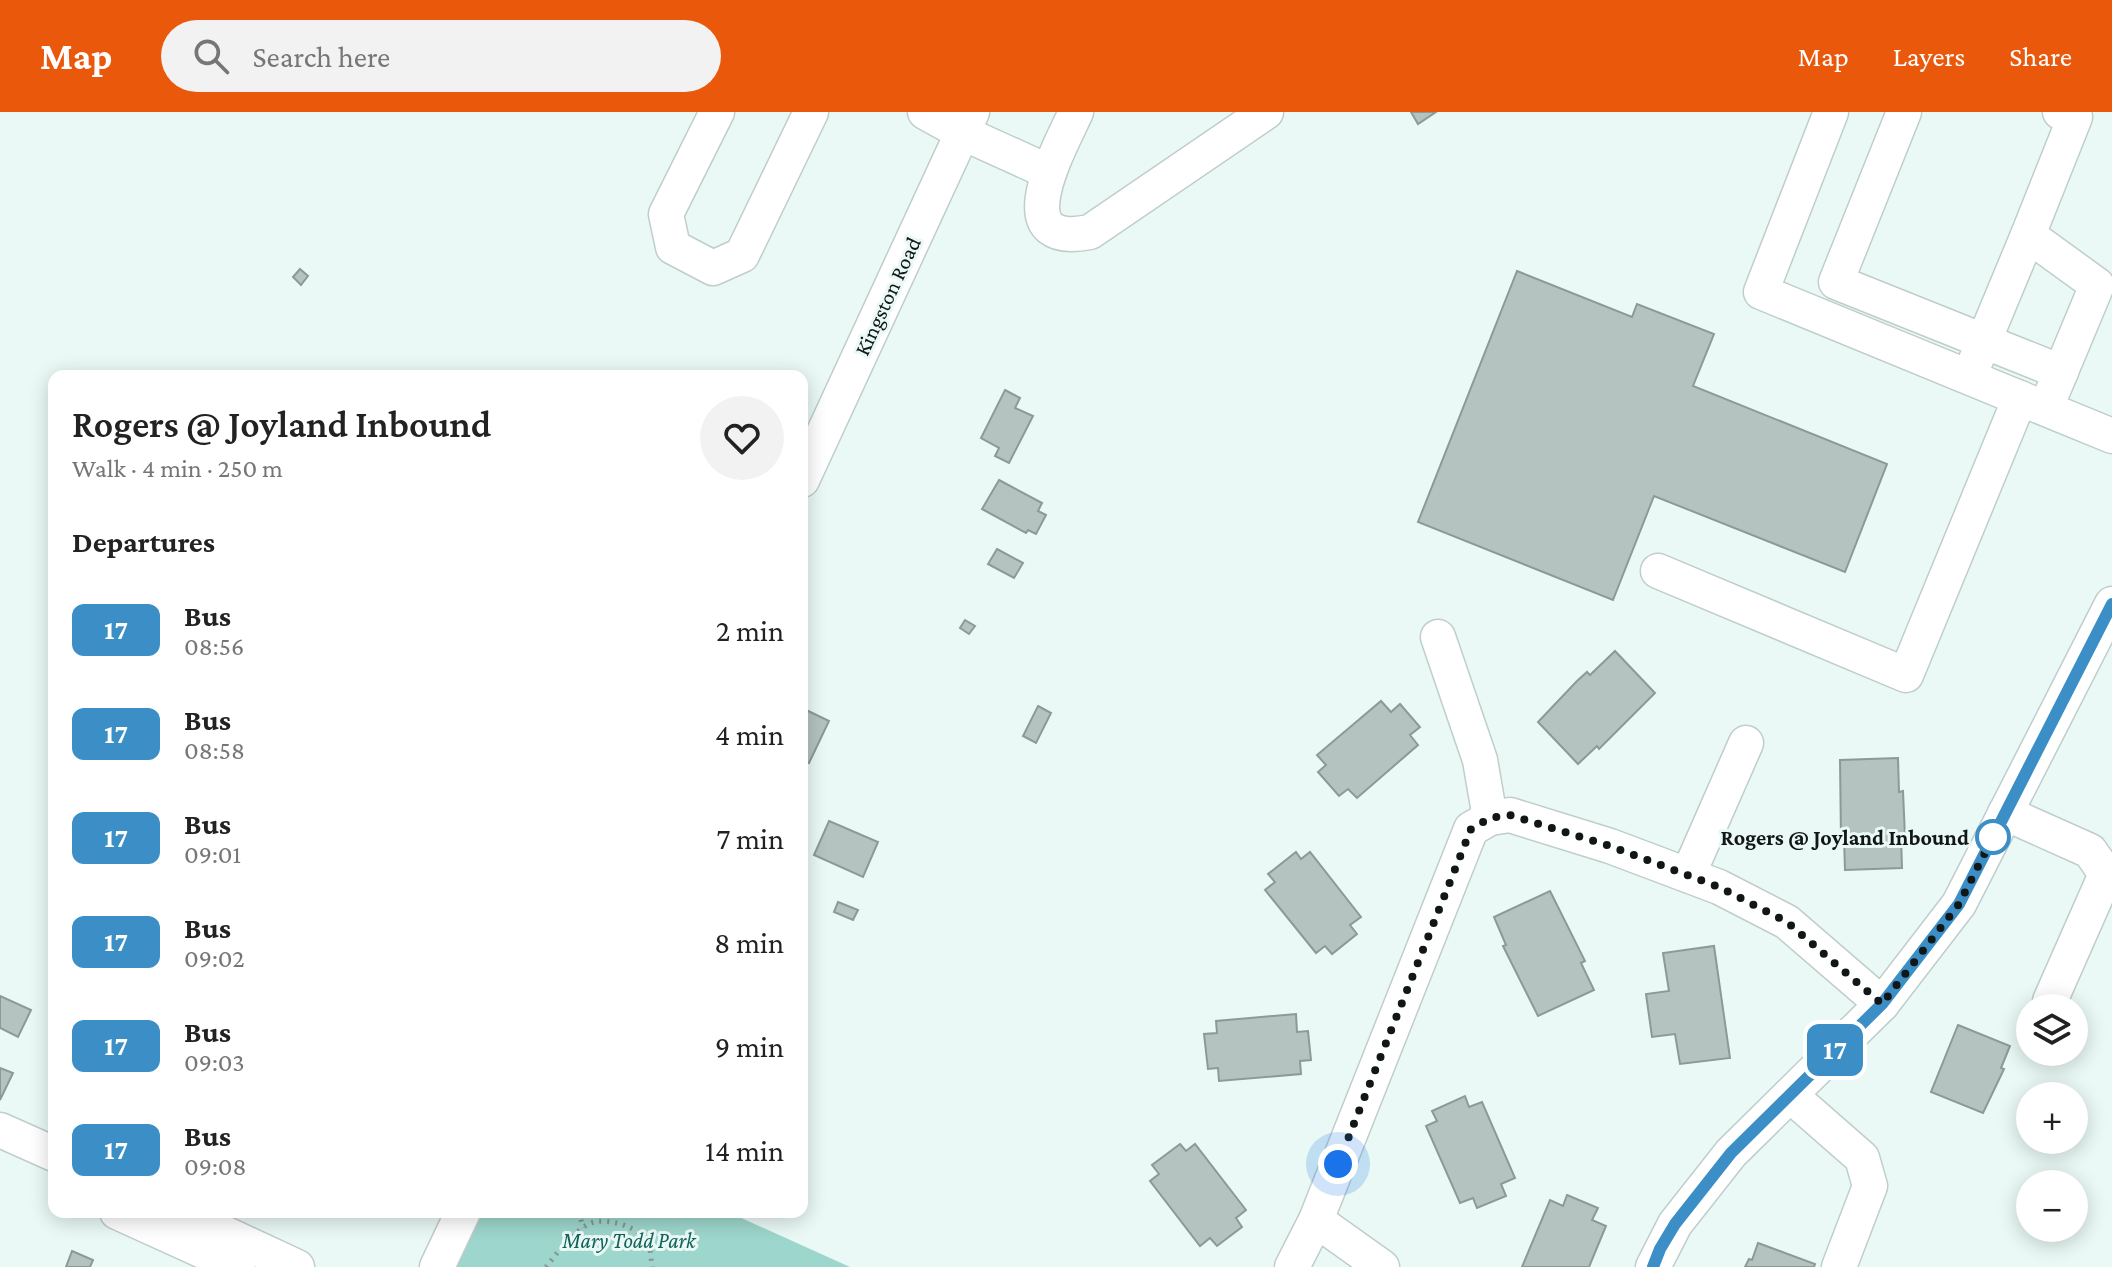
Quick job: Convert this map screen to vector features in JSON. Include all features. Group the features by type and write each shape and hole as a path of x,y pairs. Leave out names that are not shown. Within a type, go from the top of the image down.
{"street":[{"path":"717,112 666,214 673,247 713,268 742,255 811,112"},
{"path":"925,112 968,122 1049,172"},
{"path":"1076,112 1049,172 1040,201 1042,217 1054,230 1072,236 1090,232 1266,112"},
{"path":"1904,112 1836,282 2061,372"},
{"path":"1969,377 2075,117 2060,112"},
{"path":"1829,113 1761,292 2112,436"},
{"name":"Kingston Road","path":"808,467 968,122"},
{"path":"1658,571 1906,675 2033,403 2061,372 2097,285 2028,235"},
{"path":"1653,1267 1675,1224 1731,1153 1882,1004 1959,904 2112,604"},
{"path":"1438,637 1480,760 1490,818"},
{"path":"1688,875 1746,743"},
{"path":"2005,813 2090,851 2106,874 2053,994"},
{"path":"1292,1267 1316,1220 1471,829 1490,818 1510,815 1610,846 1719,887 1787,922 1882,1004"},
{"path":"1790,1095 1862,1158 1870,1186 1839,1267"},
{"path":"0,1130 48,1151"},
{"path":"130,1218 238,1267"},
{"path":"192,1218 297,1267"},
{"path":"437,1267 460,1218"},
{"path":"1316,1220 1382,1267"}],"path":[{"path":"580,1218 583,1228"},
{"path":"546,1267 583,1228 602,1220 641,1234 648,1243 652,1267"}],"green space":[{"name":"Mary Todd Park","path":"478,1218 741,1218 850,1267 455,1267"}],"building":[{"path":"1411,112 1436,112 1418,124"},
{"path":"300,269 308,276 301,285 293,277"},
{"path":"1517,271 1632,317 1637,304 1714,334 1693,386 1887,464 1845,572 1654,496 1613,600 1418,522"},
{"path":"1005,390 1020,398 1015,408 1033,416 1009,463 995,456 999,448 981,438"},
{"path":"999,480 1042,503 1038,511 1046,515 1036,534 1028,530 1026,533 982,509"},
{"path":"997,549 1023,563 1014,578 988,564"},
{"path":"965,620 975,626 969,634 960,628"},
{"path":"1615,651 1655,693 1599,749 1597,746 1578,764 1538,722 1577,681 1587,672 1590,675"},
{"path":"1381,701 1391,712 1400,704 1420,727 1410,735 1418,745 1357,798 1348,789 1339,796 1318,772 1326,765 1317,755"},
{"path":"1038,706 1051,713 1036,743 1023,736"},
{"path":"808,711 829,721 808,762"},
{"path":"1898,758 1905,837 1901,837 1902,868 1845,870 1844,839 1841,839 1840,760"},
{"path":"829,821 878,842 863,877 814,855"},
{"path":"1296,852 1301,859 1310,852 1361,917 1350,925 1357,934 1332,954 1325,946 1316,953 1265,890 1275,882 1268,874"},
{"path":"1550,891 1585,961 1581,963 1594,990 1538,1016 1503,946 1506,945 1494,917"},
{"path":"838,902 858,910 853,920 834,912"},
{"path":"1714,946 1730,1058 1680,1064 1675,1034 1652,1037 1646,994 1669,991 1663,953"},
{"path":"0,996 31,1010 18,1037 0,1028"},
{"path":"1296,1014 1297,1032 1308,1031 1311,1060 1300,1061 1301,1074 1219,1081 1218,1068 1208,1069 1204,1034 1217,1033 1216,1021"},
{"path":"1958,1025 2010,1046 2001,1068 2004,1069 1983,1113 1931,1092"},
{"path":"0,1068 13,1073 0,1100"},
{"path":"1465,1096 1469,1107 1482,1102 1515,1178 1501,1184 1506,1196 1477,1208 1473,1198 1460,1203 1426,1126 1437,1121 1432,1111"},
{"path":"1180,1144 1186,1151 1195,1144 1246,1210 1236,1218 1242,1227 1217,1246 1210,1238 1200,1246 1150,1181 1159,1174 1152,1165"},
{"path":"1567,1195 1598,1208 1592,1220 1606,1226 1589,1267 1522,1267 1550,1200 1563,1206"},
{"path":"1758,1243 1815,1264 1814,1267 1745,1267 1749,1259 1752,1260"},
{"path":"72,1251 93,1260 90,1267 66,1267"}],"bus line":[{"name":"17","path":"1653,1267 1675,1224 1731,1153 1882,1004 1959,904 2112,604"}],"place":[{"name":"Rogers @ Joyland Inbound","path":"1993,837"}],"route":[{"path":"1338,1164 1471,829 1490,818 1510,815 1610,846 1719,887 1787,922 1882,1004 1959,904 1993,837"}]}
